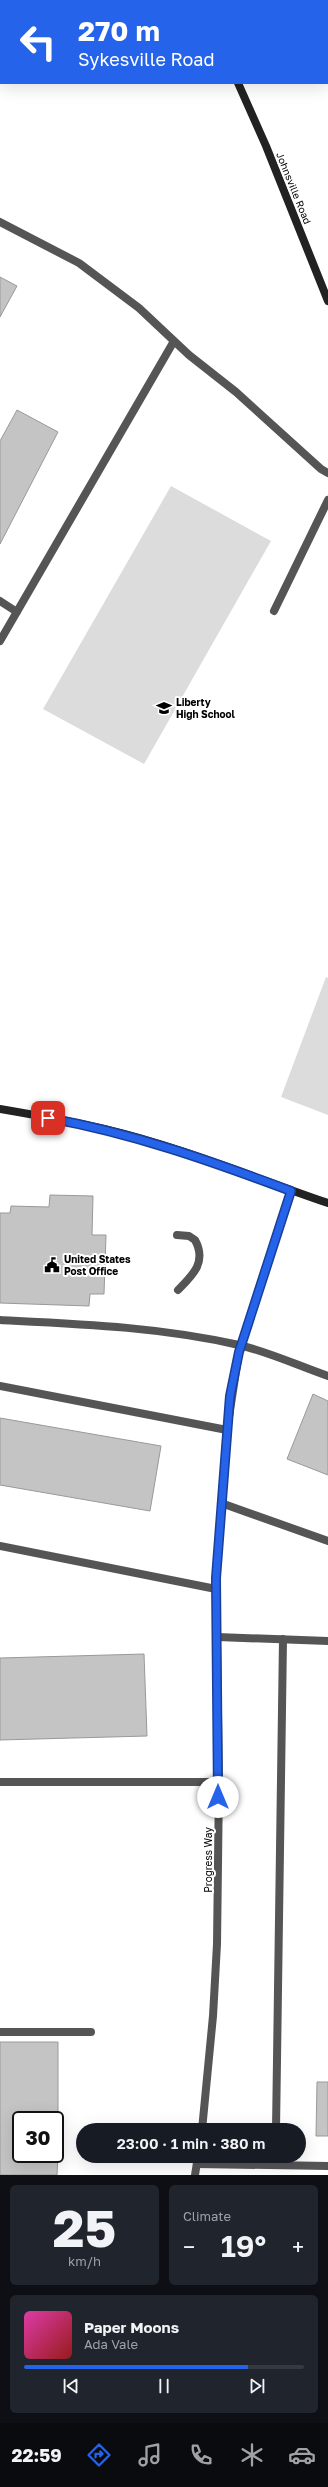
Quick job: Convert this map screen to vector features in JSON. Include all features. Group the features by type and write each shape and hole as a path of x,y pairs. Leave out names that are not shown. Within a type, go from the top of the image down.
{"main road":[{"name":"Johnsville Road","path":"238,84 266,146 328,301"},
{"path":"0,1109 104,1129 190,1154 328,1203"}],"street":[{"path":"0,222 79,263 139,308 174,341 236,392 321,469 328,472"},
{"path":"0,641 174,341"},
{"path":"274,611 328,500"},
{"path":"0,602 17,612"},
{"name":"Progress Way","path":"203,2123 214,2016 217,1944 219,1782 216,1589 221,1503 230,1396 241,1346 291,1191"},
{"path":"177,1235 189,1236 195,1240 200,1256 196,1272 178,1290"},
{"path":"0,1320 136,1327 241,1346 328,1376"},
{"path":"0,1386 227,1430"},
{"path":"221,1503 328,1541"},
{"path":"0,1546 216,1589"},
{"path":"217,1637 328,1641"},
{"path":"276,2123 283,1639"},
{"path":"0,1782 219,1782"},
{"path":"0,2032 91,2032"},
{"path":"195,2175 197,2163"},
{"path":"244,2163 328,2166"}],"shaded area":[{"path":"171,486 271,541 144,764 43,709"},
{"path":"326,977 328,978 328,1115 281,1097"}],"building":[{"path":"0,277 17,286 0,317"},
{"path":"17,410 58,432 0,544 0,441"},
{"name":"United States Post Office","path":"50,1195 93,1196 92,1235 106,1235 104,1294 90,1294 89,1306 0,1303 0,1213 10,1213 11,1206 49,1207"},
{"path":"313,1394 328,1401 328,1475 287,1459"},
{"path":"0,1418 161,1446 150,1511 0,1485"},
{"path":"144,1654 147,1736 0,1740 0,1658"},
{"path":"0,2042 58,2042 58,2111 12,2111 12,2163 58,2163 57,2175 0,2175"},
{"path":"317,2082 328,2082 328,2136 316,2136"}],"place":[{"name":"Liberty High School","path":"164,708"},
{"name":"United States Post Office","path":"52,1265"}],"route":[{"path":"48,1118 104,1129 190,1154 291,1191 239,1352 230,1396 216,1578 218,1797"}]}
